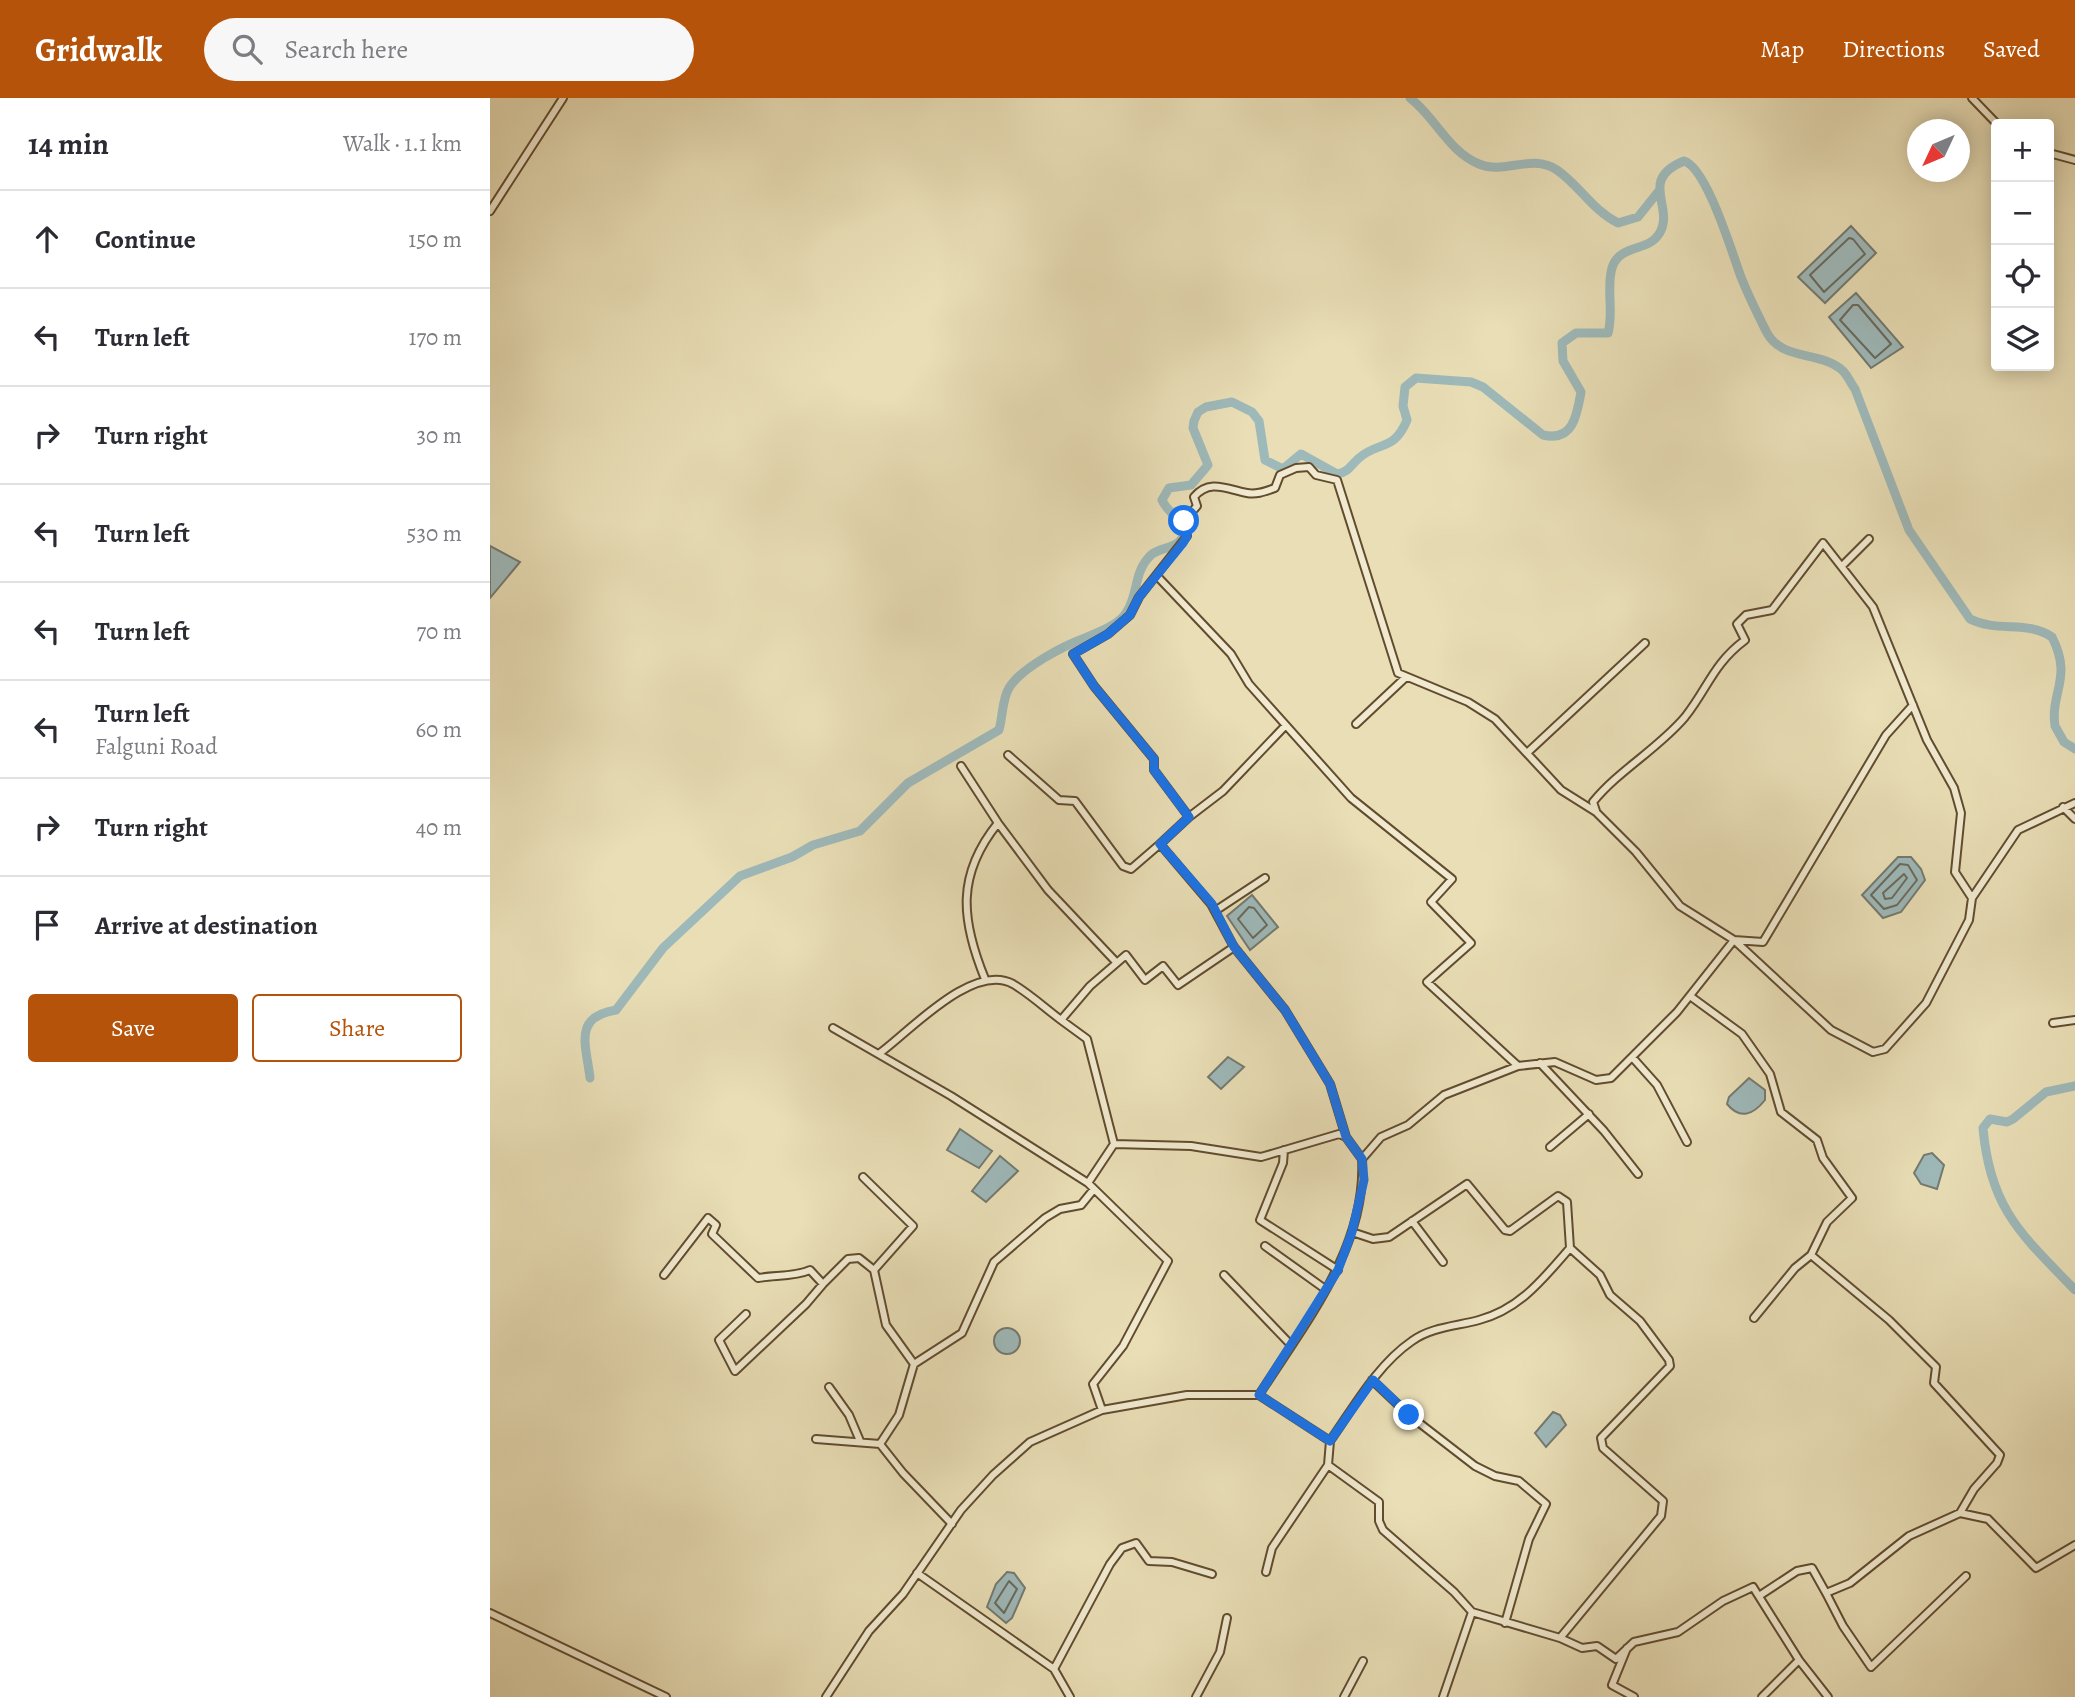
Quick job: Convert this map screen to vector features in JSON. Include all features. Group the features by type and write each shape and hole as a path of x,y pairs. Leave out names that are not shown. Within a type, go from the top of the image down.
{"street":[{"path":"490,211 563,98"},
{"path":"1972,98 1992,119"},
{"path":"2054,154 2075,160"},
{"path":"1189,817 1154,770 1154,759 1094,686 1073,654 1097,642 1122,623 1187,536 1184,521 1197,506 1194,496 1198,492 1211,486 1227,486 1246,493 1265,492 1275,488 1280,475 1296,468 1308,467 1316,475 1337,480 1398,673 1468,702 1494,719 1561,790 1596,812 1636,852 1680,906 1734,940 1831,1030 1873,1052 1885,1049 1926,1003 1969,920 1972,898 2018,830 2075,803"},
{"path":"1842,566 1870,539"},
{"path":"1596,812 1593,802 1602,791 1665,738 1686,716 1724,656 1745,640 1737,624 1746,615 1772,610 1823,543 1873,607 1927,740 1954,788 1961,813 1955,872 1972,898"},
{"path":"1157,576 1231,654 1249,684 1351,798 1452,879 1431,902 1471,943 1427,982 1518,1066"},
{"path":"1527,753 1645,643"},
{"path":"1356,724 1406,677"},
{"path":"1734,940 1763,942 1886,735 1913,705"},
{"path":"1009,755 1059,800 1075,801 1122,866 1130,869 1223,791 1286,726"},
{"path":"961,766 998,823 1048,890 1116,962"},
{"path":"2063,807 2075,820"},
{"path":"985,979 966,919 965,889 981,843 998,823"},
{"path":"1160,844 1215,911 1234,947 1285,1010 1330,1084 1346,1137 1362,1159 1364,1180 1352,1232 1338,1270 1259,1395"},
{"path":"1215,911 1265,878"},
{"path":"1362,1159 1381,1137 1408,1125 1444,1095 1518,1066 1555,1062 1596,1080 1611,1078 1690,996 1734,940"},
{"path":"1061,1020 1116,962 1126,956 1145,980 1163,966 1178,985 1234,947"},
{"path":"880,1054 943,1001 985,979 1011,983 1087,1039 1114,1144 1081,1205 1060,1209 1045,1218 994,1262 962,1333 914,1364 899,1415 880,1444"},
{"path":"1690,996 1742,1034 1770,1074 1781,1112 1816,1140 1823,1158 1852,1198 1827,1222 1811,1255 1795,1268 1754,1318"},
{"path":"2053,1023 2075,1020"},
{"path":"833,1028 880,1054 1091,1186 1168,1261 1123,1346 1093,1384 1102,1410"},
{"path":"1632,1057 1657,1085 1687,1142"},
{"path":"1540,1063 1589,1114 1638,1174"},
{"path":"1550,1147 1589,1114"},
{"path":"1114,1144 1191,1146 1261,1157 1332,1135 1346,1137"},
{"path":"1284,1150 1283,1163 1261,1220 1338,1270"},
{"path":"863,1177 913,1226 874,1270"},
{"path":"1352,1232 1382,1240 1467,1184 1505,1230 1510,1231 1558,1196 1567,1202 1570,1248 1600,1275 1610,1294 1640,1321 1669,1360 1670,1366 1601,1438 1603,1448 1663,1501 1661,1516 1560,1638"},
{"path":"664,1275 708,1218 716,1225 712,1234 758,1278 783,1273 798,1275 810,1270 823,1284"},
{"path":"1412,1221 1443,1262"},
{"path":"1265,1246 1325,1289"},
{"path":"1266,1572 1272,1548 1328,1465 1330,1441 1373,1380 1412,1340 1445,1327 1480,1320 1525,1299 1570,1248"},
{"path":"1811,1255 1888,1320 1936,1367 1934,1383 1943,1397 2000,1455 1997,1463 1974,1489 1960,1513"},
{"path":"746,1314 719,1340 735,1371 807,1304 848,1259 859,1258 874,1270 886,1325 914,1364"},
{"path":"1224,1275 1290,1345"},
{"path":"1373,1380 1409,1415 1475,1466 1495,1476 1519,1481 1546,1504 1530,1539 1505,1623"},
{"path":"829,1387 849,1415 860,1441"},
{"path":"826,1697 869,1631 917,1573 952,1524 993,1475 1030,1442 1102,1410 1187,1395 1259,1395 1330,1441"},
{"path":"816,1439 880,1444 902,1473 952,1524"},
{"path":"1328,1465 1379,1502 1379,1521 1383,1530 1454,1592 1472,1612 1560,1638 1582,1648 1597,1646 1616,1659 1634,1642 1678,1632 1723,1601 1753,1587 1799,1660 1828,1697"},
{"path":"1826,1593 1850,1583 1909,1536 1960,1513 1988,1518 2036,1568 2075,1545"},
{"path":"1054,1669 1099,1583 1122,1548 1136,1543 1149,1561 1172,1562 1212,1574"},
{"path":"1759,1596 1797,1571 1812,1568 1843,1626 1871,1667 1966,1576"},
{"path":"917,1573 1054,1669 1070,1697"},
{"path":"1443,1697 1472,1612"},
{"path":"490,1614 666,1697"},
{"path":"1196,1697 1220,1652 1227,1618"},
{"path":"1627,1648 1612,1685 1634,1697"},
{"path":"1762,1697 1799,1660"},
{"path":"1344,1697 1363,1661"}],"water":[{"path":"1851,226 1876,253 1825,303 1798,277"},
{"path":"1856,293 1903,347 1871,368 1829,317"},
{"path":"490,546 520,562 490,598"},
{"path":"1898,857 1911,857 1921,869 1925,880 1901,912 1883,918 1862,895"},
{"path":"1252,895 1278,927 1250,950 1227,916"},
{"path":"1228,1057 1244,1067 1221,1089 1208,1077"},
{"path":"1749,1078 1765,1090 1765,1100 1756,1109 1742,1114 1727,1104 1729,1097"},
{"path":"960,1129 992,1151 979,1168 947,1150"},
{"path":"1932,1153 1944,1165 1937,1189 1921,1184 1914,1173 1924,1155"},
{"path":"1000,1156 1018,1171 986,1202 972,1191"},
{"path":"1007,1328 1016,1332 1020,1341 1016,1350 1007,1354 998,1350 994,1341 998,1332"},
{"path":"1553,1412 1560,1415 1566,1425 1546,1447 1535,1433"},
{"path":"1007,1572 1014,1573 1025,1588 1012,1618 1006,1623 987,1607 996,1584"}],"waterway":[{"path":"1410,98 1450,143 1468,158 1489,167 1538,163 1547,165 1565,176 1601,211 1618,223 1638,217 1658,192"},
{"path":"590,1078 585,1034 593,1019 616,1010 663,948 740,876 792,857 813,845 860,831 908,783 999,730 1007,692 1023,673 1054,652 1107,628 1122,618 1130,606 1145,562 1155,552 1176,544 1182,537 1180,523 1162,500 1169,488 1191,485 1208,465 1193,428 1198,412 1206,407 1232,402 1252,412 1259,421 1265,460 1283,469 1301,454 1337,474 1347,470 1366,453 1397,437 1407,420 1403,406 1405,387 1416,378 1471,382 1483,387 1543,435 1553,436 1567,431 1575,418 1581,392 1563,361 1562,343 1576,333 1608,333 1612,268 1621,255 1648,244 1659,234 1663,224 1660,195 1663,177 1670,169 1684,161 1693,167 1710,194 1741,277 1773,341 1791,352 1834,365 1843,371 1855,389 1909,530 1970,619 1991,625 2033,629 2052,637 2061,663 2054,714 2055,726 2064,742 2075,749"},
{"path":"2075,1086 2046,1092 2013,1119 2007,1122 1990,1119 1983,1128 1987,1156 2001,1200 2024,1236 2075,1290"}],"route":[{"path":"1184,521 1187,536 1183,543 1139,597 1130,615 1097,642 1081,647 1073,654 1094,686 1154,759 1154,770 1189,817 1160,844 1212,904 1234,947 1241,951 1285,1010 1330,1084 1346,1137 1362,1159 1364,1180 1352,1232 1338,1270 1259,1395 1286,1413 1303,1420 1330,1441 1373,1380 1409,1415"}]}
